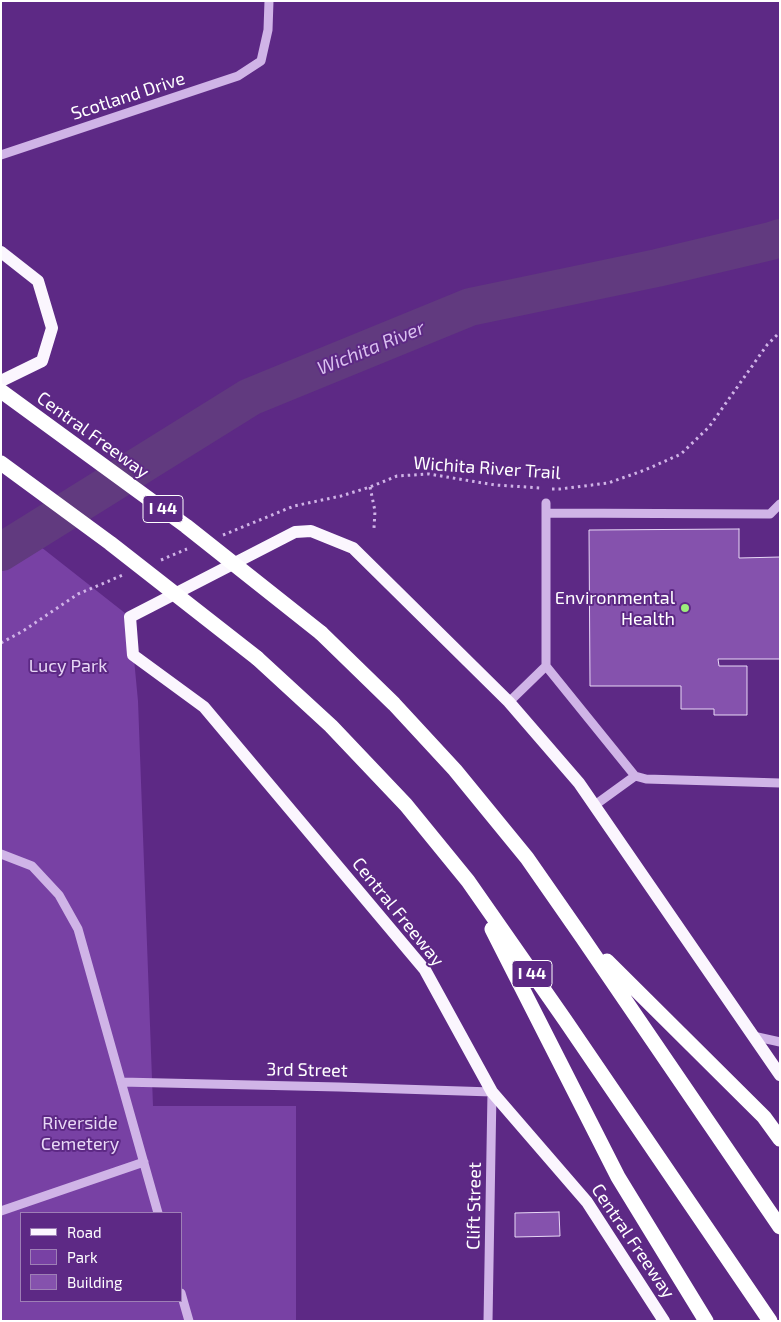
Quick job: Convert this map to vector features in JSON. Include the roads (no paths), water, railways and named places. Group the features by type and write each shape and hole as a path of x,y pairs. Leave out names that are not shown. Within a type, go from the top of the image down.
{"highway":[{"name":"Central Freeway","path":"1,391 186,526 321,633 394,704 454,770 527,858 780,1227"},
{"name":"I 44","path":"1,463 110,543 257,658 331,726 406,806 468,881 770,1321"},
{"path":"468,881 618,1177 706,1321"},
{"path":"582,937 764,1117 780,1139"}],"main road":[{"name":"Central Freeway","path":"1,252 38,281 52,328 42,361 1,380"},
{"name":"Central Freeway","path":"664,1321 587,1202 492,1092 425,970 204,707 133,655 130,617 295,532 311,531 353,548 509,702 579,782 780,1075"}],"street":[{"name":"Scotland Drive","path":"1,155 238,76 261,61 268,30 269,1"},
{"path":"546,503 546,666 635,776 646,779 780,783"},
{"path":"546,513 770,514 780,504"},
{"path":"509,702 546,666"},
{"path":"595,805 635,776"},
{"path":"1,854 32,866 59,895 78,929 158,1212"},
{"path":"753,1036 780,1042"},
{"name":"3rd Street","path":"121,1082 492,1092"},
{"name":"Clift Street","path":"488,1321 492,1092"},
{"path":"1,1210 144,1162"},
{"path":"182,1297 189,1321"}],"waterway":[{"name":"Wichita River","path":"1,552 250,397 470,307 657,268 780,238"}],"place":[{"name":"Environmental Health","path":"685,608"}],"park label":[{"name":"Lucy Park","path":"68,666"},
{"name":"Riverside Cemetery","path":"80,1133"}]}
